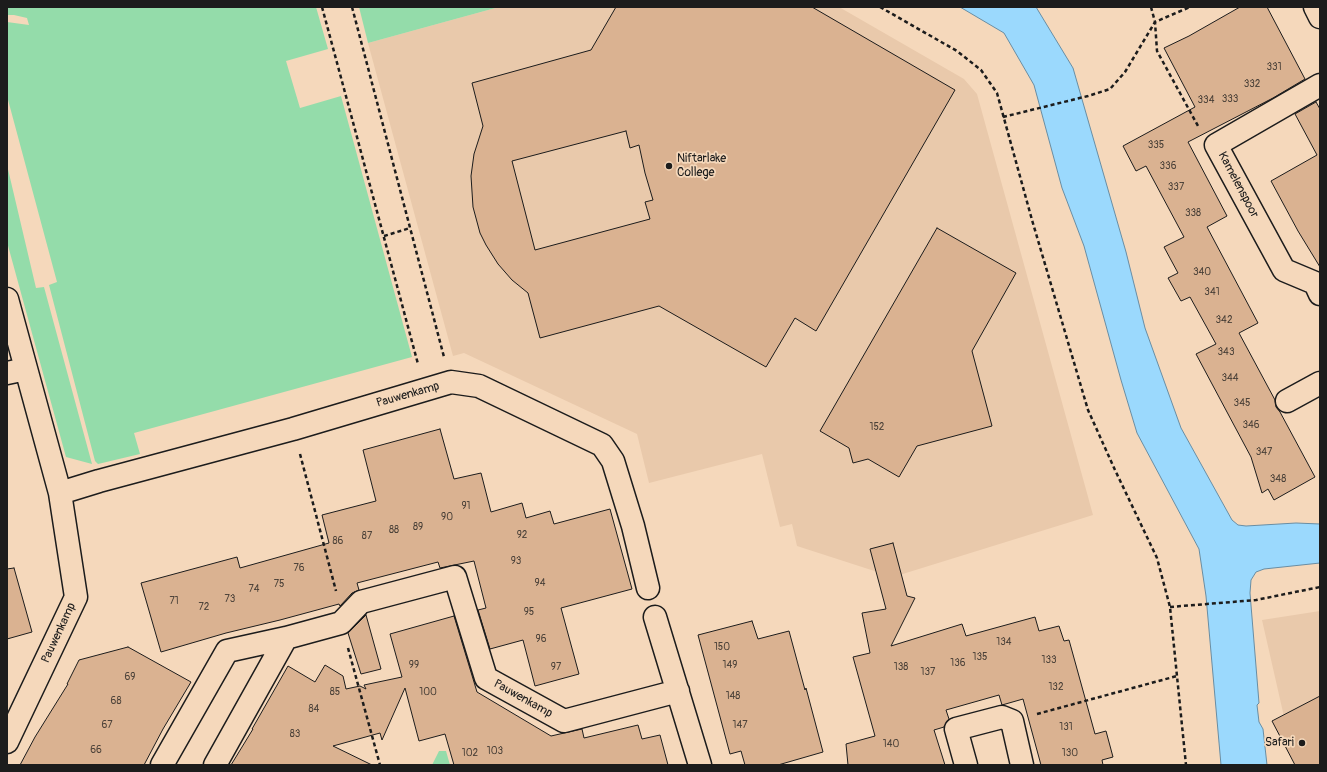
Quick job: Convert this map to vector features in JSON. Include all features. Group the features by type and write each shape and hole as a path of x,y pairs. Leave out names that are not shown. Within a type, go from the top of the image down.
{"street":[{"path":"1315,7 1320,17"},
{"name":"Kamelenspoor","path":"1320,85 1216,145 1284,270 1315,283 1320,294"},
{"name":"Pauwenkamp","path":"7,299 17,371 60,493 76,597 7,742"},
{"name":"Pauwenkamp","path":"60,493 98,481 293,429 451,382 479,386 602,445 613,461 633,526 648,588"},
{"path":"1287,401 1320,383"},
{"name":"Pauwenkamp","path":"162,765 227,652 341,623 361,602 455,577 486,678 564,721 678,691"},
{"path":"655,617 700,765"},
{"path":"215,765 286,638"},
{"path":"966,765 956,729 1002,717 1012,721 1022,765"}],"path":[{"path":"322,7 425,390"},
{"path":"352,7 451,382"},
{"path":"880,7 957,51 981,70 997,93 1088,410 1157,558 1170,607 1186,765"},
{"path":"1151,7 1155,22 1157,51 1204,137 1216,145"},
{"path":"1003,117 1035,110 1110,89 1125,72 1155,22 1190,7"},
{"path":"384,236 410,228"},
{"path":"1170,607 1256,600 1320,588"},
{"path":"1012,721 1177,676"}],"shaded area":[{"path":"499,7 839,7 964,79 977,94 1093,515 893,577 797,546 792,524 780,527 762,454 649,483 637,434 464,353 453,356 368,43"},
{"path":"1320,611 1320,765 1295,765 1262,620"}],"green space":[{"path":"7,7 316,7 328,49 286,61 300,108 341,96 412,357 134,433 140,454 98,464 95,461 49,285 57,282 7,96 7,22 29,25 27,18 7,15"},
{"path":"359,7 499,7 368,43"},
{"path":"7,165 36,288 44,287 92,464 66,457 7,242"},
{"path":"439,751 446,751 450,765 432,765"}],"water":[{"path":"960,7 1036,7 1073,68 1126,252 1145,328 1181,428 1232,520 1238,525 1246,526 1296,523 1320,524 1320,563 1264,569 1256,572 1251,580 1250,593 1259,703 1257,705 1259,722 1263,729 1267,765 1221,765 1206,596 1199,549 1137,433 1084,246 1062,188 1034,85 1004,33"}],"building":[{"path":"616,7 812,7 955,90 816,331 795,318 766,367 659,306 540,338 528,293 512,280 498,264 486,245 480,233 473,207 471,176 474,154 483,126 472,83 591,50","holes":["626,131 630,148 639,145 653,200 645,202 650,219 535,250 512,161"]},
{"path":"1240,7 1267,7 1305,79 1273,98 1188,142 1227,216 1207,227 1258,323 1239,333 1275,400 1276,407 1315,477 1274,500 1268,489 1262,493 1251,457 1196,354 1216,344 1190,297 1181,301 1168,278 1178,273 1164,247 1184,237 1146,166 1136,171 1123,146 1195,107 1164,48 1189,36"},
{"path":"1316,102 1320,109 1320,267 1298,231 1271,181 1317,155 1295,114"},
{"path":"937,228 1016,273 972,351 992,426 917,446 899,477 868,459 853,463 849,448 820,431"},
{"path":"440,429 454,479 481,473 491,512 522,503 526,518 550,511 554,524 610,509 632,589 561,608 579,674 535,686 523,640 490,649 478,610 486,608 474,561 440,568 438,562 357,583 359,590 352,593 340,606 339,604 226,633 161,652 141,583 237,557 240,568 329,543 322,515 376,501 363,450"},
{"path":"893,543 907,596 915,598 891,646 962,624 966,636 1035,617 1039,631 1059,626 1064,641 1069,640 1095,734 1106,731 1113,757 1102,760 1103,765 1041,765 1023,699 1002,705 999,695 946,710 949,719 944,727 934,730 945,765 848,765 846,744 875,736 853,657 870,653 862,613 886,609 870,549"},
{"path":"14,568 32,632 7,639 7,569"},
{"path":"366,615 381,669 361,674 348,633"},
{"path":"454,616 477,692 551,736 582,729 584,738 638,725 642,739 660,735 668,765 454,765 445,734 419,741 405,688 382,740 380,733 333,746 372,765 231,765 288,666 315,682 325,665 343,676 346,689 360,686 366,689 364,685 402,677 390,634"},
{"path":"752,621 758,639 789,631 823,752 778,765 745,765 741,751 730,754 698,635"},
{"path":"128,647 191,682 163,729 144,765 20,765 35,737 68,684 79,660"},
{"name":"Safari","path":"1320,696 1320,765 1295,765 1272,721"}],"place":[{"name":"Niftarlake College","path":"669,166"},
{"name":"Safari","path":"1302,743"}]}
